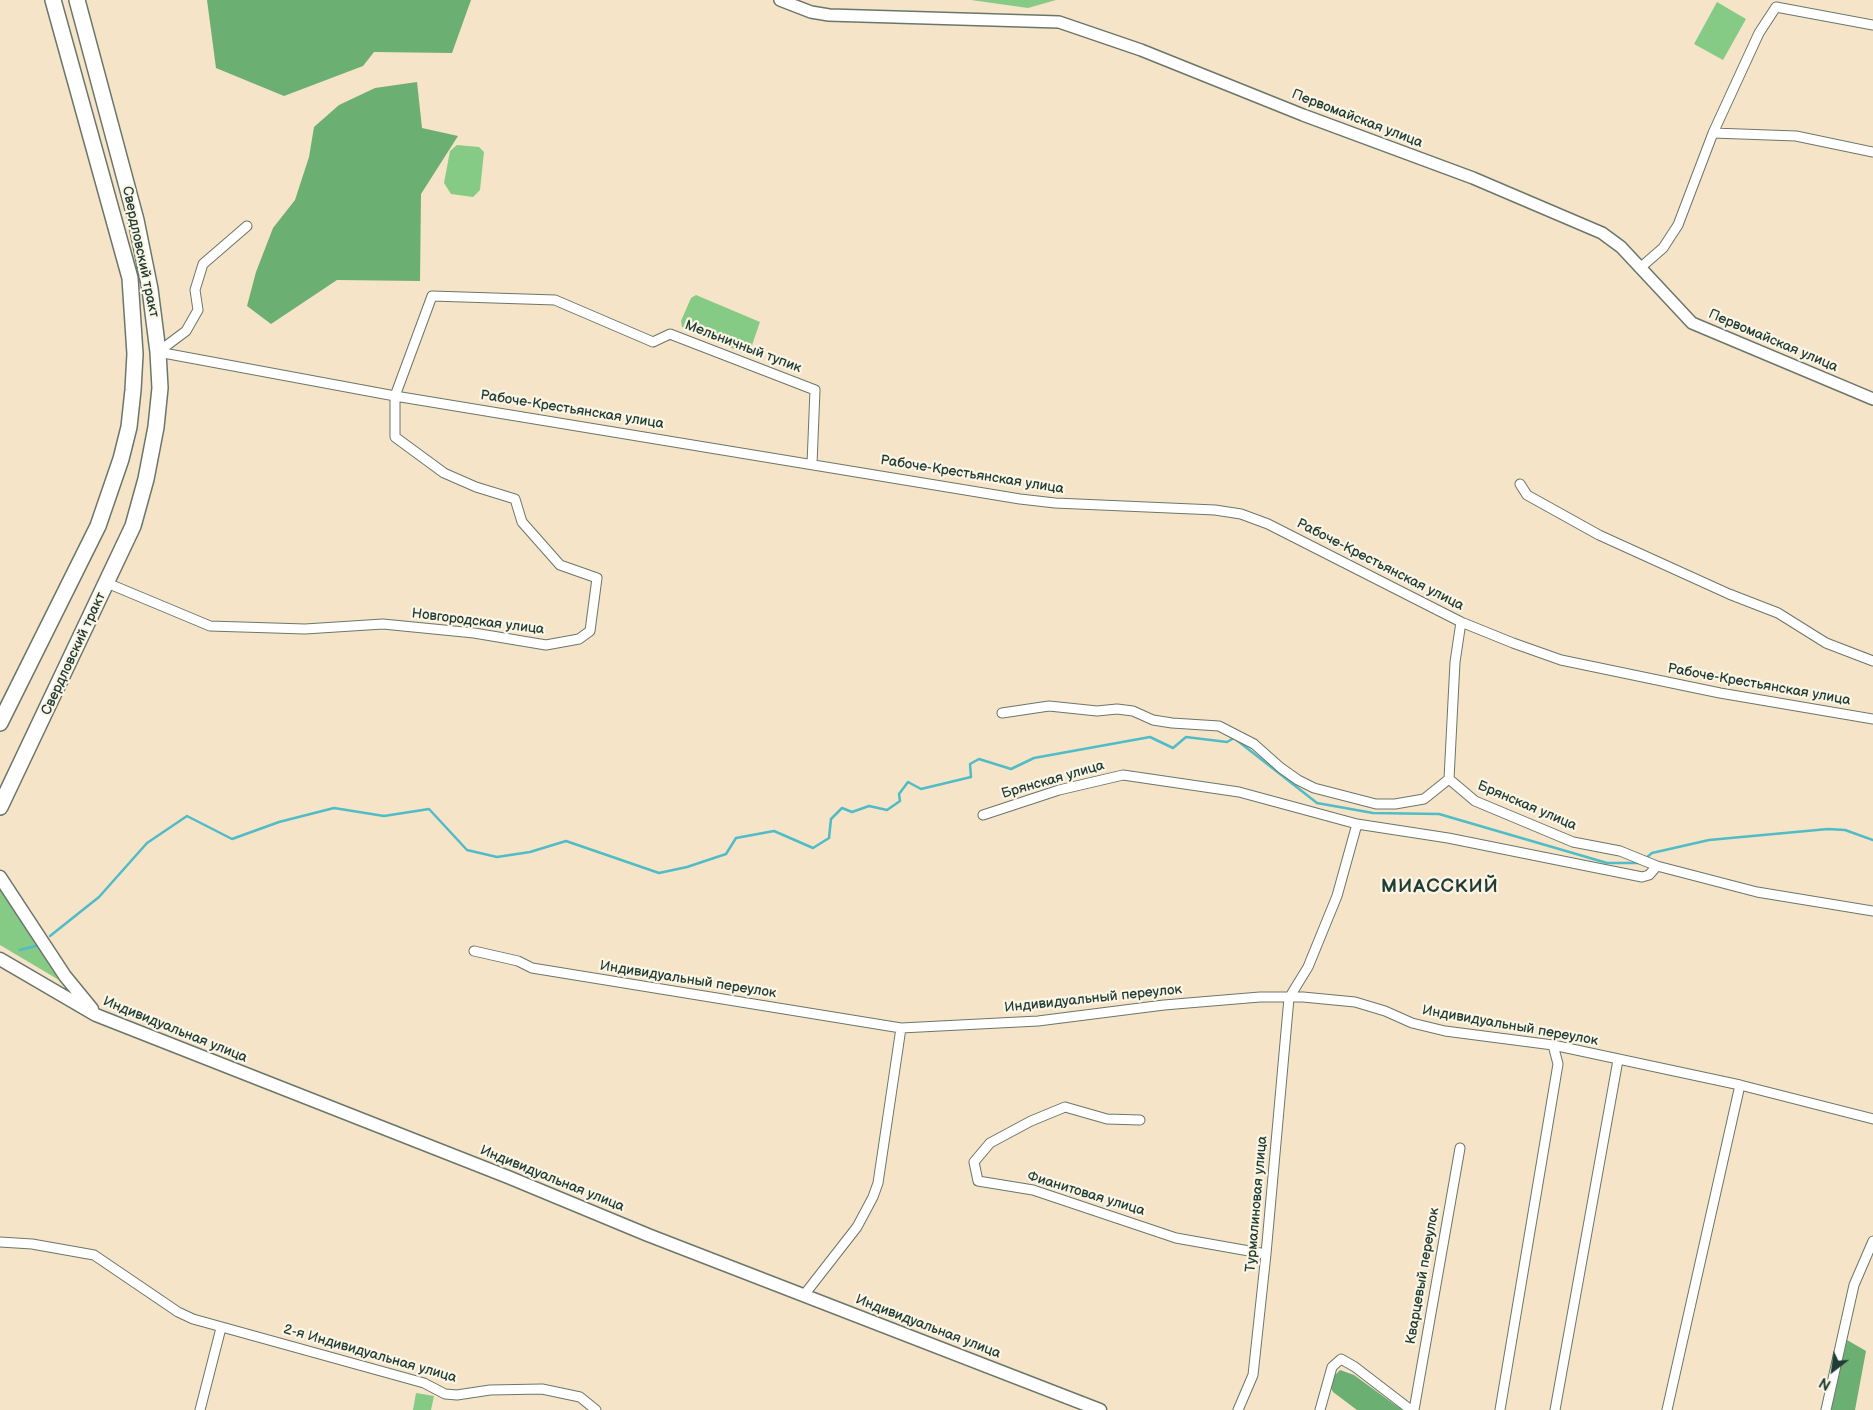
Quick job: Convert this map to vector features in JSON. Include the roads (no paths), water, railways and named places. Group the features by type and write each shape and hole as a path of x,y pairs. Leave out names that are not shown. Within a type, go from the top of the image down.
{"main road":[{"name":"Свердловский тракт","path":"0,723 98,526 121,459 129,427 133,390 135,354 130,278 53,0"},
{"name":"Свердловский тракт","path":"0,807 133,526 146,479 156,427 160,388 158,352 150,289 136,220 77,0"},
{"path":"0,877 65,976 96,1015"},
{"name":"Индивидуальная улица","path":"0,960 96,1015 1100,1410"}],"street":[{"name":"Первомайская улица","path":"780,0 811,12 829,15 1059,22 1141,50 1303,115 1474,178 1602,233 1621,247 1692,323 1873,399"},
{"path":"1640,268 1663,248 1678,225 1713,134 1760,33 1776,7 1873,25"},
{"path":"1713,134 1796,136 1873,152"},
{"path":"158,352 186,331 198,310 195,290 203,264 247,226"},
{"name":"Мельничный тупик","path":"395,396 432,296 555,300 653,342 670,334 815,390 812,464"},
{"name":"Рабоче-Крестьянская улица","path":"158,352 395,396 1037,501 1215,510 1241,514 1268,524 1461,622 1512,644 1561,660 1606,671 1815,711 1873,719"},
{"name":"Новгородская улица","path":"107,583 210,626 305,629 383,624 474,633 546,645 579,639 590,631 597,578 560,565 522,522 515,499 476,487 444,473 395,438 395,396"},
{"path":"1520,484 1527,495 1600,535 1729,594 1778,613 1826,643 1873,661"},
{"path":"1002,713 1049,706 1097,711 1117,710 1133,711 1153,720 1172,723 1219,726 1236,733 1254,744 1298,780 1314,788 1376,804 1414,802 1432,794 1449,779 1455,662 1461,622"},
{"name":"Брянская улица","path":"983,815 1059,790 1123,775 1239,792 1357,824 1448,838 1642,877 1649,875 1657,866"},
{"name":"Брянская улица","path":"1449,779 1475,801 1574,842 1620,850 1657,866 1757,892 1873,911"},
{"path":"1289,998 1308,967 1337,896 1357,824"},
{"name":"Индивидуальный переулок","path":"474,951 518,961 532,968 901,1028 1038,1021 1164,1005 1260,997 1355,1002 1385,1011 1412,1023 1445,1031 1553,1045 1740,1086 1873,1119"},
{"name":"Турмалиновая улица","path":"1238,1410 1253,1375 1289,998"},
{"path":"804,1295 856,1227 873,1197 878,1183 901,1028"},
{"path":"1500,1410 1558,1064 1553,1045"},
{"path":"1555,1410 1618,1060"},
{"path":"1667,1410 1740,1086"},
{"name":"Фианитовая улица","path":"1140,1120 1108,1119 1065,1107 1031,1121 990,1143 974,1162 978,1181 1033,1190 1176,1238 1266,1254"},
{"name":"Кварцевый переулок","path":"1320,1410 1332,1367 1341,1359 1355,1367 1413,1410 1460,1148"},
{"path":"1826,1410 1854,1285 1873,1241"},
{"name":"2-я Индивидуальная улица","path":"0,1242 32,1244 94,1255 178,1312 193,1319 424,1383 445,1394 457,1395 490,1390 542,1389 580,1396 596,1410"},
{"path":"200,1410 222,1328"}],"waterway":[{"path":"50,936 99,897 147,843 187,816 232,839 279,822 334,808 384,816 429,809 467,850 497,857 530,852 566,841 659,873 687,867 726,854 736,838 774,831 813,848 829,838 831,819 842,808 852,812 869,806 887,810 900,801 899,794 908,782 921,789 971,777 970,764 979,759 1011,769 1034,758 1150,737 1173,748 1186,737 1227,742 1234,738 1317,803 1373,813 1439,814 1607,863 1640,863"},
{"path":"1646,858 1652,853 1709,840 1828,829 1845,830 1873,840"},
{"path":"20,950 39,945"}],"district":[{"name":"МИАССКИЙ","path":"1440,887"}]}
